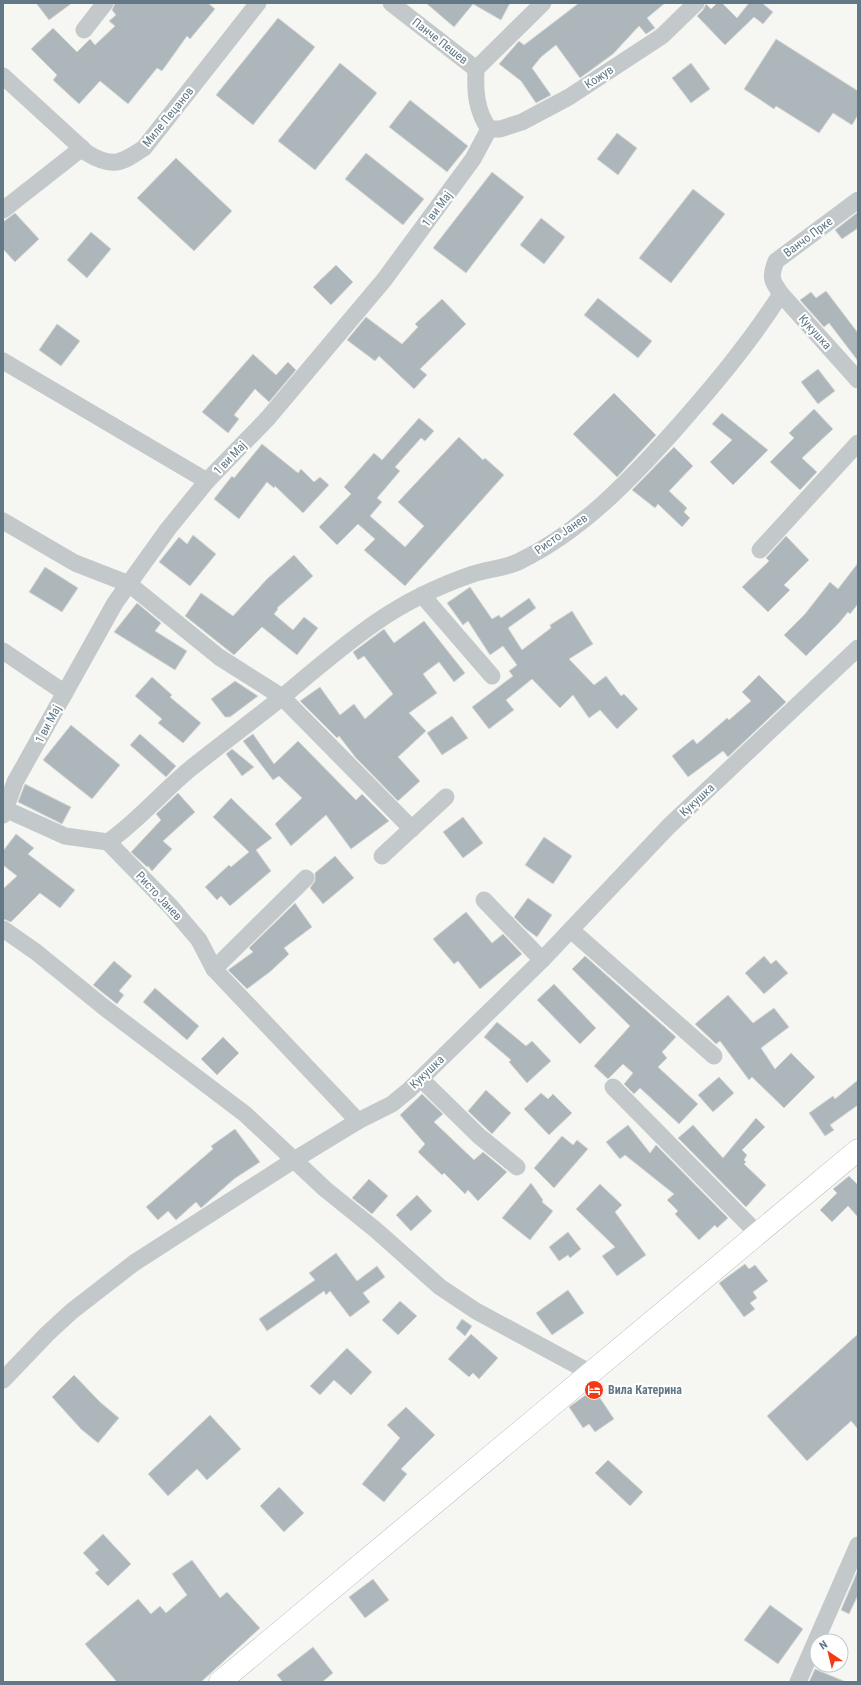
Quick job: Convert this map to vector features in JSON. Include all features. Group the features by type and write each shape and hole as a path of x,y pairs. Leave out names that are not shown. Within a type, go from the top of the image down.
{"main road":[{"path":"220,1682 477,1466 858,1150"}],"street":[{"path":"84,30 105,3"},
{"name":"Миле Пецанов","path":"3,76 82,148 101,161 113,164 126,160 144,148 258,3"},
{"name":"Панче Пешев","path":"391,3 476,69 476,101 481,117 489,129"},
{"path":"476,69 542,3"},
{"name":"Кожув","path":"489,129 500,129 522,122 569,97 662,36 696,3"},
{"name":"1 ви Мај","path":"4,812 16,782 115,603 168,529 207,482 268,418 384,280 473,159 489,129"},
{"path":"3,210 82,148"},
{"name":"Ванчо Прке","path":"777,288 771,273 776,261 858,200"},
{"name":"Кукушка","path":"777,288 858,380"},
{"name":"Ристо Јанев","path":"358,1121 214,968 199,940 171,907 108,842 126,829 190,770 282,697 342,646 386,615 422,595 459,579 490,569 518,563 543,548 577,524 616,492 694,409 762,324 777,288"},
{"path":"3,361 207,482"},
{"path":"760,550 858,443"},
{"path":"3,521 75,563 129,584 219,657 282,697 412,829"},
{"path":"422,595 492,676"},
{"name":"Кукушка","path":"3,1380 46,1334 97,1290 134,1263 294,1160 358,1121 392,1104 421,1079 542,960 669,826 858,648"},
{"path":"3,651 65,693"},
{"path":"382,856 446,797"},
{"path":"4,812 64,836 108,842"},
{"path":"214,968 306,878"},
{"path":"484,900 542,960"},
{"path":"3,929 36,952 105,1008 245,1114 325,1189 377,1231 440,1287 476,1311 591,1373"},
{"path":"571,930 714,1056"},
{"path":"421,1079 479,1136 517,1167"},
{"path":"613,1087 757,1233"},
{"path":"798,1682 858,1545"}],"building":[{"path":"36,3 72,3 49,20"},
{"path":"115,3 208,3 215,9 190,39 187,36 162,71 157,68 128,104 100,81 79,104 53,80 57,75 31,49 53,28 77,52 90,39 95,45 115,26 109,21 116,15 112,10"},
{"path":"426,3 510,3 501,20 473,4 454,27"},
{"path":"579,3 665,3 647,18 655,28 646,34 639,26 613,54 580,78 556,45 541,57 532,68 551,95 536,103 521,81 499,64 519,41 524,45"},
{"path":"717,3 722,3 737,18 749,3 762,3 773,12 763,24 754,17 725,45 697,16 706,4 711,9"},
{"path":"278,18 315,47 253,125 216,95"},
{"path":"776,39 858,91 858,115 852,125 833,113 819,133 776,106 774,109 744,89"},
{"path":"340,63 377,93 315,170 278,141"},
{"path":"691,63 710,89 691,103 672,78"},
{"path":"410,100 468,146 447,172 389,127"},
{"path":"617,133 637,148 618,175 597,159"},
{"path":"366,153 424,199 403,225 345,179"},
{"path":"176,158 232,211 194,251 137,198"},
{"path":"492,172 524,197 466,273 433,248"},
{"path":"693,189 725,214 671,283 639,258"},
{"path":"858,212 858,228 842,239 835,230"},
{"path":"15,213 39,239 15,262 3,249 3,222"},
{"path":"541,218 565,237 544,264 520,245"},
{"path":"91,232 111,249 87,278 67,260"},
{"path":"336,265 353,282 331,305 313,287"},
{"path":"826,291 858,333 858,361 829,323 824,327 800,300 811,292 816,298"},
{"path":"598,298 652,341 638,358 584,315"},
{"path":"442,299 466,324 420,369 427,375 414,389 379,356 375,361 347,340 366,317 402,344 418,327 415,324"},
{"path":"57,324 80,341 61,366 39,350"},
{"path":"253,354 276,375 288,362 296,370 269,402 255,389 234,415 239,419 228,433 202,412"},
{"path":"818,369 835,391 818,404 801,382"},
{"path":"614,393 656,435 617,477 573,434"},
{"path":"814,409 833,429 802,458 817,472 800,490 770,462 794,438 789,433"},
{"path":"722,413 768,450 733,485 710,462 732,440 712,424"},
{"path":"419,418 434,431 425,441 421,438 395,467 400,471 377,498 382,502 370,516 405,547 424,526 398,502 459,437 483,460 485,458 504,475 405,586 364,550 375,539 358,524 337,545 319,527 351,494 344,487 374,453 382,460"},
{"path":"262,444 298,473 301,469 314,482 320,477 329,485 303,513 275,486 274,488 267,482 239,519 214,499 232,476 234,478"},
{"path":"674,447 693,466 669,491 687,508 684,512 690,518 682,527 658,504 655,508 632,490"},
{"path":"193,535 216,554 190,586 159,562 179,537 187,544"},
{"path":"786,536 809,560 784,585 790,590 768,612 742,587 769,561 766,558"},
{"path":"294,555 313,576 277,608 278,609 274,614 293,630 304,617 318,628 297,655 262,627 234,655 185,616 201,593 233,616 267,579"},
{"path":"858,563 858,604 850,614 848,612 806,656 784,635 805,614 830,582 838,589"},
{"path":"45,567 78,588 62,612 29,592"},
{"path":"470,587 492,619 499,615 501,618 529,598 536,608 508,628 522,650 551,628 550,625 572,611 593,644 569,659 594,685 606,676 621,696 624,694 638,709 617,729 600,710 589,718 573,695 560,708 532,679 506,700 514,710 489,729 472,707 513,676 509,671 517,665 503,646 490,655 468,621 463,625 447,603"},
{"path":"137,603 161,623 155,631 187,651 175,670 114,632"},
{"path":"424,621 465,673 454,682 439,662 423,674 437,693 409,713 426,731 398,757 420,781 398,801 356,758 339,736 337,738 300,701 320,687 340,715 354,704 365,719 393,694 364,656 358,660 353,652 384,629 394,643"},
{"path":"759,675 786,702 728,757 723,751 688,777 672,756 693,739 697,744 727,718 729,720 751,701 742,692"},
{"path":"152,677 172,695 170,697 201,723 183,743 158,723 162,719 135,696"},
{"path":"235,681 258,696 230,717 225,717 211,699"},
{"path":"452,716 468,738 442,755 427,733"},
{"path":"71,725 120,765 92,799 43,760"},
{"path":"140,734 176,766 166,777 130,745"},
{"path":"253,734 274,764 298,741 356,800 362,794 389,821 351,849 326,815 291,846 275,824 302,798 279,776 273,780 243,741"},
{"path":"232,749 254,767 242,776 226,754"},
{"path":"25,784 71,807 62,824 18,802"},
{"path":"178,793 195,812 163,841 172,849 152,871 131,852 161,820 156,814"},
{"path":"231,798 272,838 256,850 271,871 230,906 221,896 217,900 205,887 229,865 231,867 249,852 213,817"},
{"path":"463,817 483,843 463,858 443,832"},
{"path":"16,834 34,848 28,854 75,890 60,908 40,893 11,922 3,919 3,889 17,876 3,865 3,851"},
{"path":"544,837 572,856 553,884 525,865"},
{"path":"335,856 354,878 323,904 310,888 315,881 315,873"},
{"path":"528,898 552,915 537,937 514,917"},
{"path":"295,903 312,927 284,948 289,954 271,971 247,989 228,970 253,952 249,948"},
{"path":"466,912 492,943 503,934 522,954 480,989 458,961 454,964 433,939"},
{"path":"585,956 676,1037 662,1052 667,1058 658,1067 698,1104 679,1124 640,1088 634,1094 624,1084 633,1073 623,1064 608,1079 594,1066 630,1026 572,969"},
{"path":"764,956 771,964 776,960 788,973 764,994 745,973"},
{"path":"114,961 132,976 119,991 124,995 117,1004 93,985"},
{"path":"554,984 596,1028 580,1044 537,1000"},
{"path":"155,988 199,1026 187,1040 143,1002"},
{"path":"728,995 753,1023 774,1008 789,1027 761,1048 775,1069 791,1053 815,1077 784,1108 752,1077 749,1080 720,1041 716,1044 695,1024"},
{"path":"497,1022 526,1046 532,1041 551,1061 527,1083 509,1062 511,1060 484,1037"},
{"path":"223,1037 239,1053 217,1075 201,1059"},
{"path":"719,1077 734,1093 713,1112 698,1095"},
{"path":"858,1080 858,1105 830,1125 834,1130 825,1136 809,1113 833,1096 835,1099"},
{"path":"486,1090 511,1113 492,1134 468,1111"},
{"path":"541,1093 548,1099 553,1094 572,1113 549,1135 524,1109"},
{"path":"422,1094 443,1114 434,1122 474,1160 483,1152 507,1172 478,1201 468,1190 465,1194 444,1173 442,1175 418,1152 425,1144 400,1115"},
{"path":"756,1118 765,1127 742,1150 747,1155 744,1160 746,1162 744,1164 766,1185 746,1207 678,1138 693,1125 723,1158"},
{"path":"628,1125 650,1153 656,1145 728,1218 717,1228 715,1225 699,1240 675,1214 678,1211 667,1200 674,1194 625,1155 620,1159 606,1142"},
{"path":"235,1129 260,1162 234,1179 201,1208 196,1202 176,1220 168,1211 158,1220 146,1207 213,1149 211,1146"},
{"path":"562,1136 573,1145 577,1140 588,1149 554,1188 534,1168"},
{"path":"849,1176 858,1185 858,1217 848,1206 832,1222 820,1210 837,1193 833,1189"},
{"path":"369,1179 388,1196 372,1214 352,1198"},
{"path":"531,1183 543,1200 542,1202 553,1211 530,1240 502,1218"},
{"path":"600,1184 622,1205 615,1212 646,1255 617,1276 602,1256 615,1247 576,1209"},
{"path":"417,1195 432,1211 411,1231 396,1215"},
{"path":"568,1232 581,1249 570,1258 568,1255 559,1261 549,1247"},
{"path":"336,1253 357,1281 377,1266 385,1277 363,1293 370,1302 350,1317 330,1291 326,1295 324,1291 267,1331 259,1319 315,1280 309,1273"},
{"path":"745,1264 749,1269 755,1265 768,1281 753,1292 757,1298 750,1303 755,1309 744,1317 719,1283"},
{"path":"568,1290 584,1313 552,1335 536,1313"},
{"path":"400,1301 417,1316 398,1335 382,1320"},
{"path":"462,1319 472,1326 465,1336 456,1328"},
{"path":"471,1334 498,1358 479,1379 473,1373 469,1377 448,1359"},
{"path":"858,1334 858,1429 851,1421 807,1461 767,1416"},
{"path":"347,1348 372,1372 351,1395 334,1380 320,1395 310,1386"},
{"path":"74,1375 100,1402 119,1418 98,1443 81,1429 52,1397"},
{"path":"594,1389 614,1419 595,1432 589,1424 583,1428 569,1407"},
{"path":"406,1407 435,1435 401,1469 407,1474 384,1502 362,1484 400,1438 387,1425"},
{"path":"210,1415 241,1449 207,1480 197,1469 168,1496 148,1474"},
{"path":"608,1460 643,1492 630,1506 595,1473"},
{"path":"279,1487 304,1513 284,1532 260,1506"},
{"path":"103,1534 131,1564 108,1586 95,1573 99,1570 83,1553"},
{"path":"192,1560 220,1598 227,1592 260,1628 201,1682 117,1682 85,1644 138,1599 151,1614 160,1606 166,1613 187,1595 172,1574"},
{"path":"858,1570 858,1595 849,1614 841,1610"},
{"path":"373,1579 389,1600 365,1618 349,1597"},
{"path":"770,1605 803,1629 778,1664 744,1640"},
{"path":"313,1647 333,1673 322,1682 283,1682 277,1675"},
{"path":"813,1673 825,1673 846,1682 809,1682"}],"place":[{"name":"Вила Катерина","path":"594,1390"}]}
